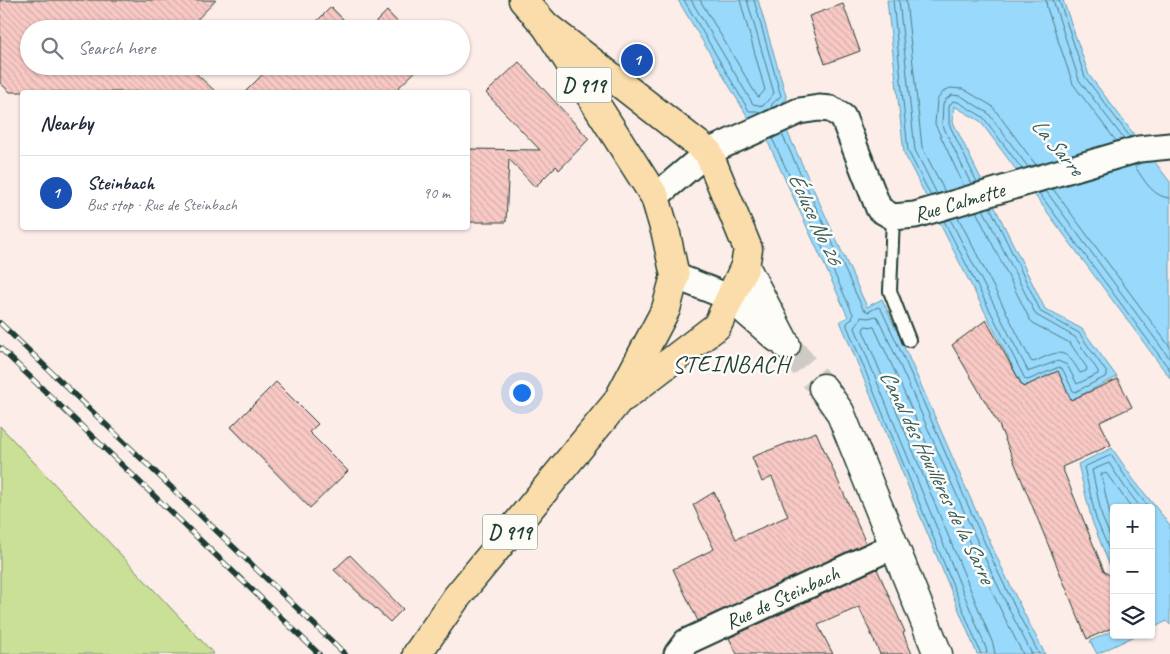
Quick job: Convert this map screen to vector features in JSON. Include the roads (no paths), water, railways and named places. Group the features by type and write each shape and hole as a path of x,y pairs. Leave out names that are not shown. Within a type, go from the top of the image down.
{"main road":[{"name":"D 919","path":"523,0 546,26 623,144 655,197"},
{"path":"546,26 726,143 748,249 745,266 731,298"},
{"path":"655,197 666,234 675,276"},
{"name":"D 919","path":"420,649 456,598 617,402 666,308 675,276"},
{"name":"D 919","path":"617,402 717,326 731,298"}],"street":[{"name":"Rue Calmette","path":"726,143 804,110 832,108 843,117 879,209 904,216 1139,149 1170,146"},
{"path":"655,197 726,143"},
{"path":"675,276 731,298 786,346 745,266"},
{"path":"823,388 840,412 938,654"},
{"name":"Rue de Steinbach","path":"676,654 686,642 893,546"}],"lane":[{"path":"904,216 890,291 909,340"}],"water":[{"path":"678,0 758,0 787,99 776,107 867,307 882,299 1001,567 1045,654 977,654 840,321 848,317 840,299 756,116 749,119"},
{"name":"La Sarre","path":"887,0 1063,0 1089,75 1170,182 1170,378 980,121 954,106 953,122 1045,309 1082,329 1117,377 1071,400 1058,372 1023,387 904,153"},
{"path":"1112,448 1153,504 1110,504 1110,565 1092,521 1078,464"},
{"path":"1155,506 1170,525 1170,625 1167,621 1155,627"},
{"path":"1110,632 1110,639 1129,639 1097,654 1090,641"}],"tunnel":[{"path":"786,345 823,388"}],"railway":[{"path":"0,323 345,654"},
{"path":"0,348 319,654"}],"place":[{"name":"Steinbach","path":"637,60"}],"district":[{"name":"STEINBACH","path":"731,364"}],"water label":[{"name":"Écluse No 26","path":"816,218"},
{"name":"Canal des Houillères de la Sarre","path":"938,476"}]}
